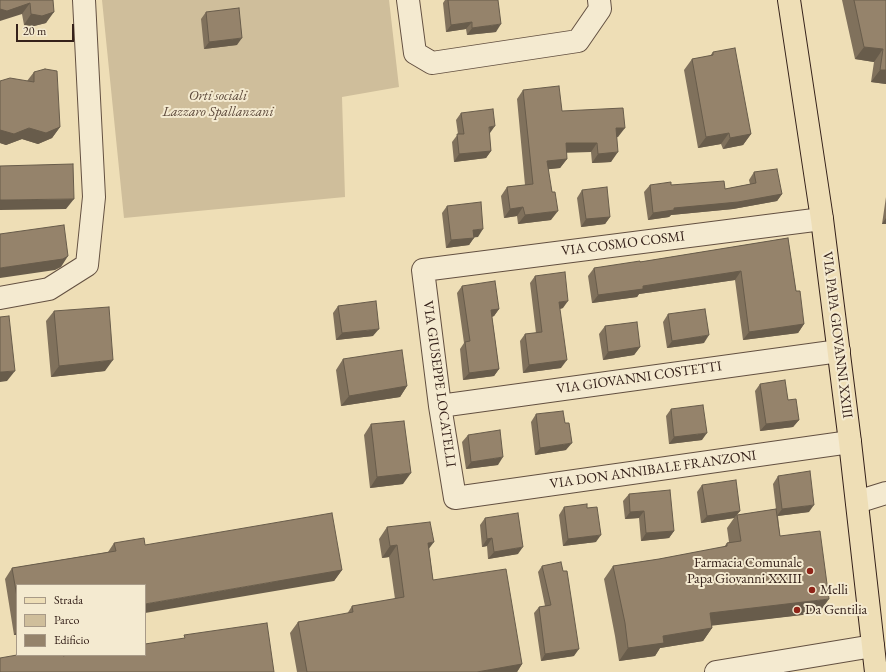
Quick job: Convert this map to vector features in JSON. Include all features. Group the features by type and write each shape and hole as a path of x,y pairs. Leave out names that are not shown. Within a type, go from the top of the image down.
{"main road":[{"name":"VIA PAPA GIOVANNI XXIII","path":"789,0 822,219 850,442 876,672"}],"street":[{"path":"0,298 49,289 87,265 94,197 84,0"},
{"path":"408,0 415,53 432,63 578,41 600,9 598,0"},
{"name":"VIA COSMO COSMI","path":"423,270 822,219"},
{"name":"VIA GIUSEPPE LOCATELLI","path":"423,270 440,406 455,498"},
{"name":"VIA GIOVANNI COSTETTI","path":"440,406 839,351"},
{"name":"VIA DON ANNIBALE FRANZONI","path":"455,498 850,442"},
{"path":"857,502 886,493"},
{"path":"716,672 873,646"}],"green space":[{"name":"Orti sociali Lazzaro Spallanzani","path":"102,0 389,0 399,87 342,97 345,197 124,218"}],"building":[{"path":"0,0 53,0 54,12 42,16 31,14 30,3 7,11 0,9"},
{"path":"448,0 498,0 501,24 472,28 472,22 451,25"},
{"path":"854,0 886,0 886,70 880,70 883,49 864,47"},
{"path":"239,8 242,38 209,42 206,12"},
{"path":"735,48 751,134 730,138 729,133 706,137 692,59 713,55 713,52"},
{"path":"45,69 57,71 60,127 46,133 29,128 14,134 0,130 0,81 10,78 34,82 34,72"},
{"path":"559,86 562,111 623,108 625,128 616,128 618,152 598,154 597,143 566,143 567,159 547,161 552,192 555,192 558,211 525,215 523,207 510,209 507,187 533,184 523,90"},
{"path":"493,109 495,126 489,127 491,151 459,154 457,134 464,134 461,113"},
{"path":"73,164 74,199 0,200 0,166"},
{"path":"777,169 782,194 738,202 674,208 674,210 653,213 650,185 671,182 671,185 724,181 725,189 756,183 754,172"},
{"path":"607,187 610,217 586,219 582,190"},
{"path":"481,202 483,229 473,230 474,238 451,240 447,206"},
{"path":"64,225 68,256 63,259 0,268 0,234"},
{"path":"788,238 796,291 800,291 804,324 749,332 741,271 643,286 643,289 598,295 594,268"},
{"path":"565,272 568,301 559,302 567,360 529,365 525,334 542,332 535,276"},
{"path":"495,281 499,309 491,310 499,369 469,373 465,342 470,341 462,286"},
{"path":"376,301 379,329 342,333 338,306"},
{"path":"109,307 113,360 59,366 54,311"},
{"path":"705,309 709,335 672,341 668,314"},
{"path":"9,316 15,371 0,372 0,317"},
{"path":"637,322 640,347 608,352 605,326"},
{"path":"402,350 407,386 349,396 343,359"},
{"path":"785,380 788,400 796,399 799,420 766,424 760,384"},
{"path":"703,405 707,433 674,437 671,409"},
{"path":"563,411 565,423 569,423 572,443 540,448 536,414"},
{"path":"404,421 411,473 377,477 371,424"},
{"path":"500,430 503,457 471,462 468,435"},
{"path":"810,471 814,505 782,509 778,476"},
{"path":"736,480 740,511 707,516 702,485"},
{"path":"670,490 674,531 646,533 644,511 630,512 629,494"},
{"path":"587,504 587,508 597,507 601,535 568,539 564,507"},
{"path":"776,509 780,536 820,531 829,599 710,613 712,628 663,636 664,643 628,648 625,623 613,566 727,546 727,543 741,541 737,515"},
{"path":"332,513 342,570 146,604 146,584 16,584 16,591 12,568 116,551 114,543 144,538 145,545"},
{"path":"518,513 523,547 494,552 492,538 487,539 485,518"},
{"path":"430,522 434,542 428,543 433,580 506,569 522,664 477,672 307,672 298,622 353,612 352,606 404,597 397,545 390,546 387,527"},
{"path":"561,562 563,571 567,571 579,649 545,654 539,607 551,605 542,566"},
{"path":"267,623 274,672 0,672 0,658 16,655 146,656 146,644 185,638 184,635"}],"place":[{"name":"Farmacia Comunale Papa Giovanni XXIII","path":"810,571"},
{"name":"Melli","path":"812,590"},
{"name":"Da Gentilia","path":"797,610"}]}
